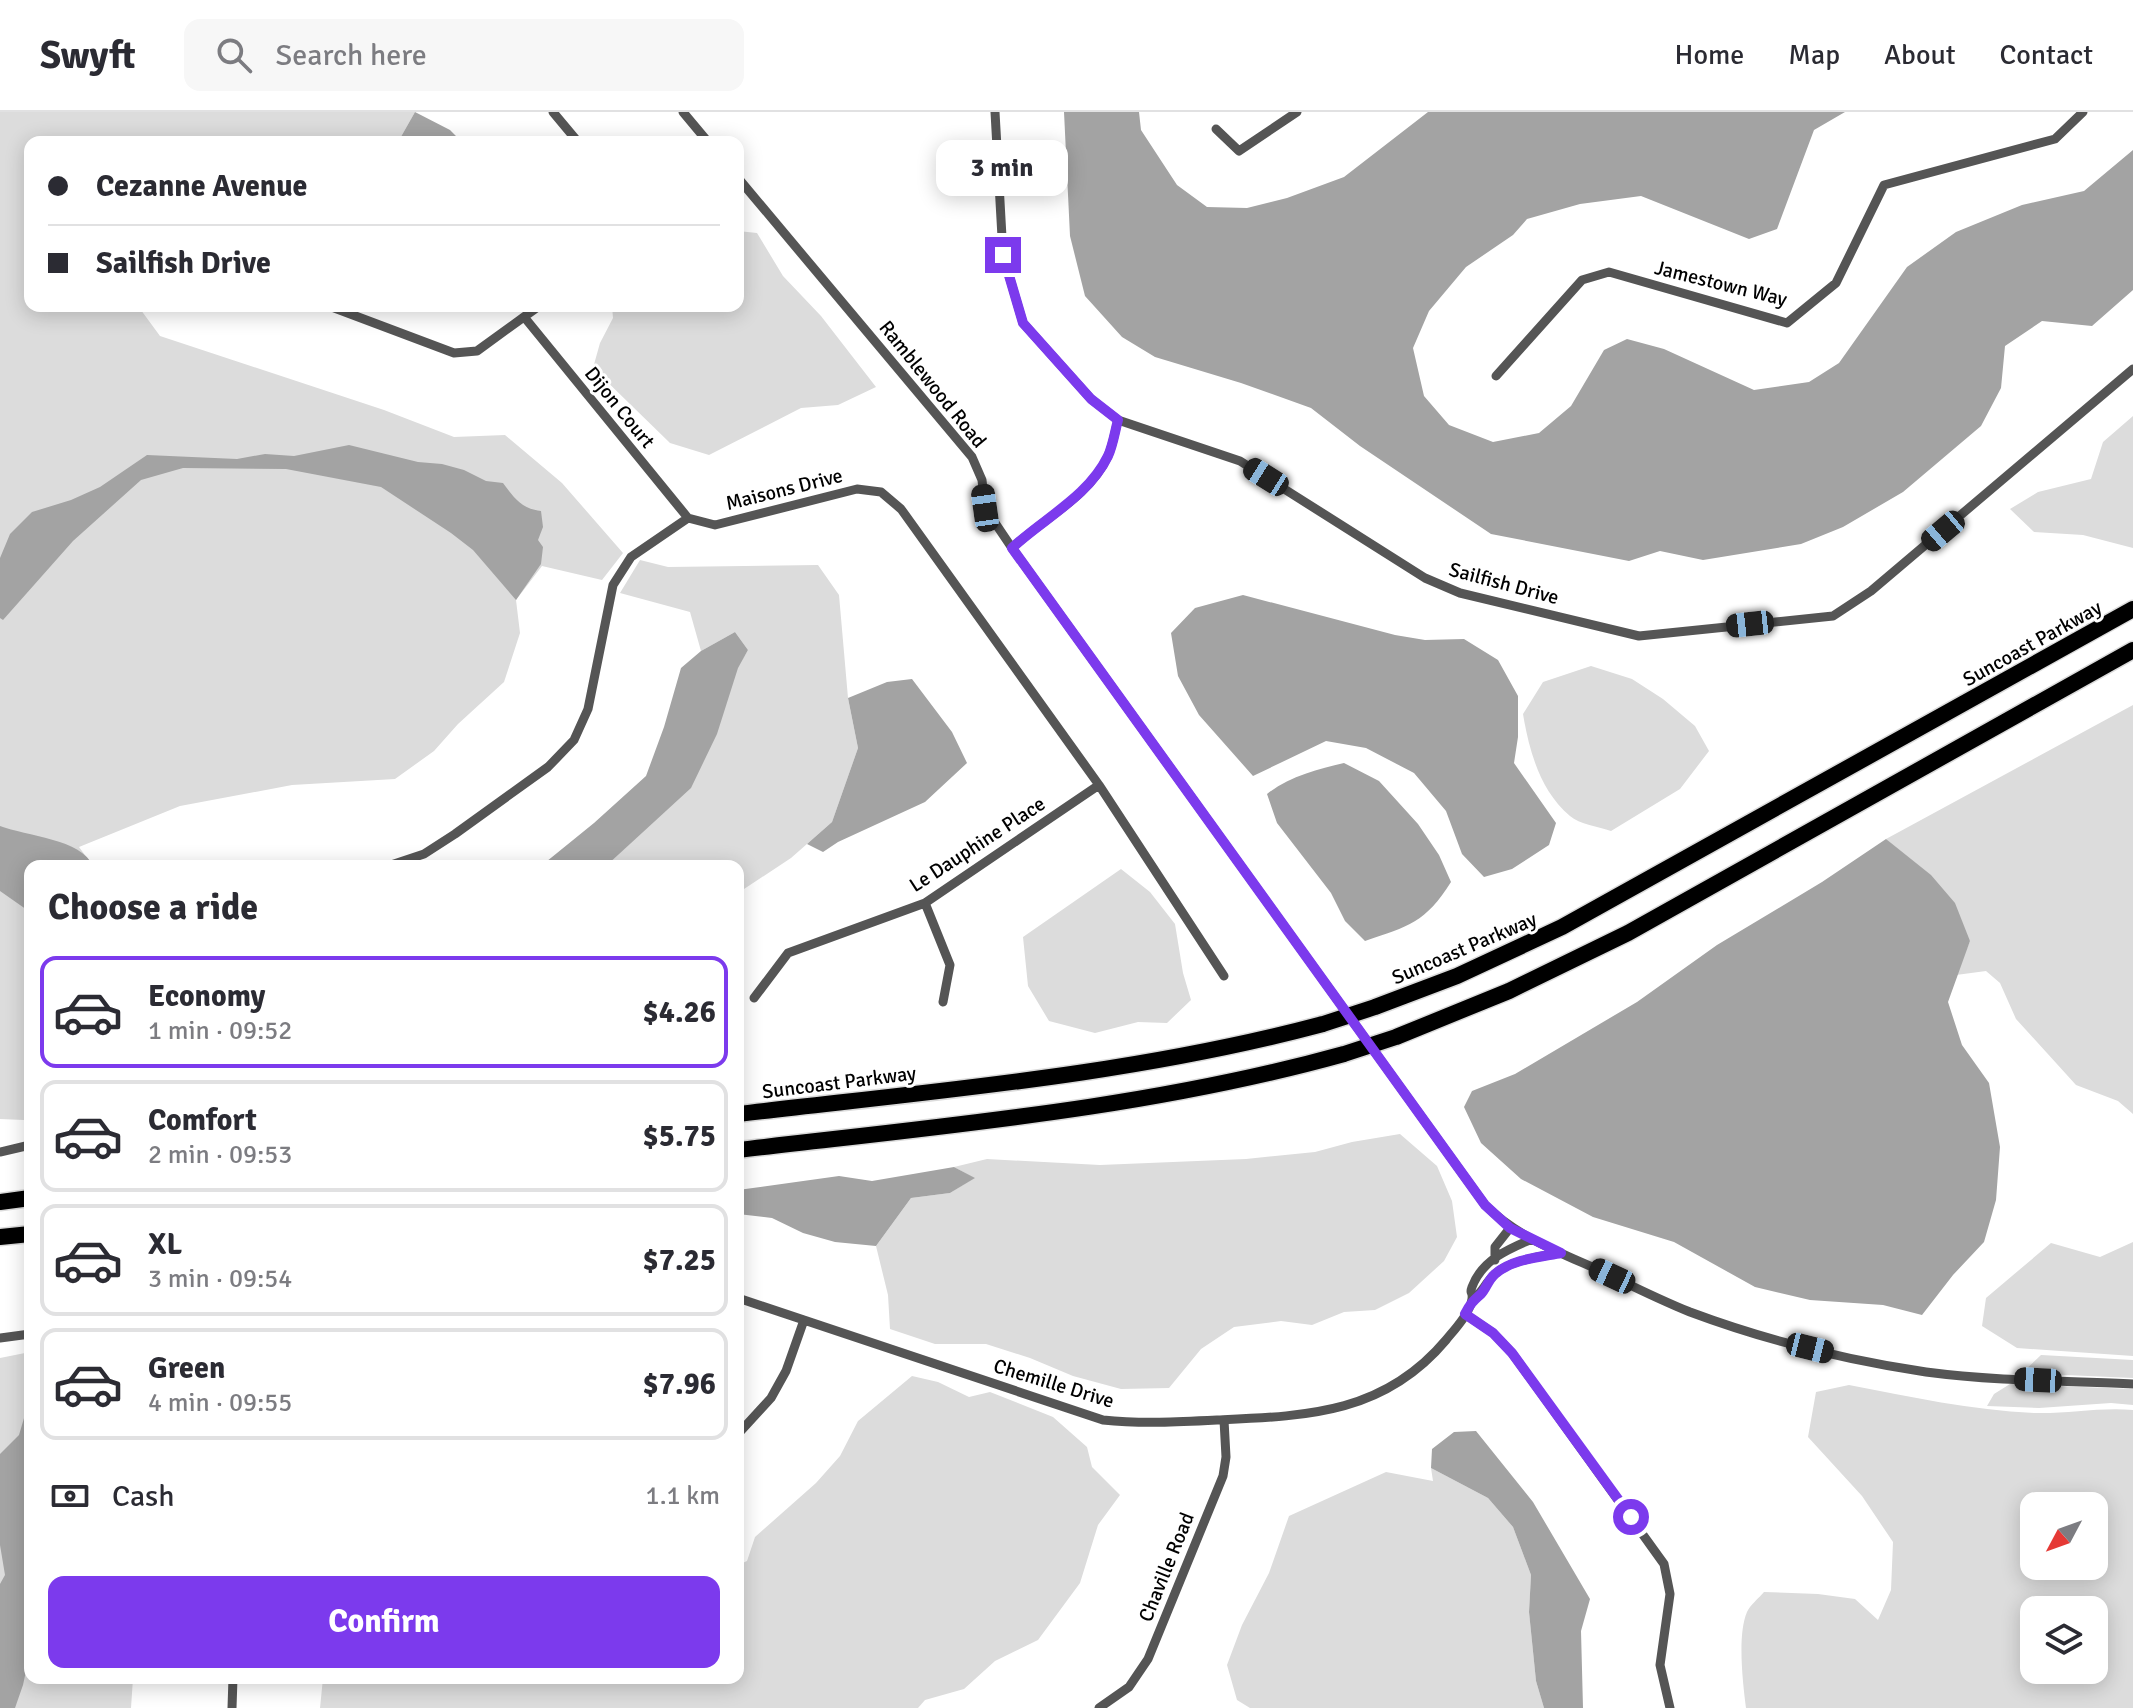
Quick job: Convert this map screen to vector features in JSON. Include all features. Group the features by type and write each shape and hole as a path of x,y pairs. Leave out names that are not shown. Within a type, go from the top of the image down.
{"highway":[{"name":"Suncoast Parkway","path":"744,1113 1127,1067 1218,1050 1323,1024 1375,1007 1457,976 1562,927 2133,609"},
{"path":"744,1149 1157,1097 1245,1080 1396,1037 1509,991 1628,933 2133,650"},
{"path":"0,1202 24,1199"},
{"path":"0,1237 24,1235"}],"street":[{"path":"553,112 573,136"},
{"path":"683,112 703,136"},
{"name":"Sailfish Drive","path":"995,112 1003,255 1023,323 1091,399 1118,420 1240,461 1425,578 1460,593 1639,636 1833,616 1871,591 2133,369"},
{"path":"1216,129 1239,151 1297,112"},
{"name":"Jamestown Way","path":"1496,376 1582,280 1609,272 1787,323 1836,283 1884,185 2055,139 2083,112"},
{"name":"Ramblewood Road","path":"744,185 972,457 982,480 985,508 1012,548 1476,1193 1497,1217 1532,1239 1688,1311 1759,1335 1860,1360 1943,1373 2133,1384"},
{"path":"345,312 454,353 477,351 532,312"},
{"name":"Dijon Court","path":"525,318 688,518"},
{"path":"1012,548 1079,494 1095,476 1108,455 1118,420"},
{"name":"Maisons Drive","path":"688,518 715,525 857,489 881,492 901,509 1099,785 1224,976"},
{"path":"406,860 424,854 455,834 548,767 574,740 588,709 613,585 631,557 688,518"},
{"name":"Le Dauphine Place","path":"754,998 788,953 925,903 1099,785"},
{"path":"925,903 950,965 943,1002"},
{"path":"0,1152 24,1146"},
{"name":"Chemille Drive","path":"744,1300 1103,1420 1136,1424 1307,1416 1367,1399 1423,1363 1446,1340 1465,1314 1472,1300 1471,1289 1493,1258 1495,1247 1510,1228"},
{"path":"1503,1269 1493,1258 1532,1239"},
{"name":"Chemille Drive","path":"1472,1300 1482,1294 1494,1275 1503,1269 1518,1262 1561,1253"},
{"path":"1465,1314 1493,1333 1512,1353 1664,1564 1670,1594 1660,1665 1670,1708"},
{"path":"744,1427 771,1398 786,1371 804,1320"},
{"path":"0,1338 24,1335"},
{"name":"Chaville Road","path":"1099,1708 1129,1687 1148,1659 1223,1476 1226,1457 1224,1420"},
{"path":"232,1708 233,1684"}],"shaded area":[{"path":"0,112 415,112 401,136 24,136 24,312 142,312 160,336 384,410 454,437 505,435 562,483 623,553 602,580 542,566 516,600 520,633 504,682 434,751 395,779 292,785 180,806 79,847 89,860 24,860 24,1120 0,1119"},
{"path":"415,112 456,136 401,136"},
{"path":"1064,112 1139,112 1141,130 1177,185 1207,207 1247,208 1287,198 1344,177 1428,112 1845,112 1814,130 1777,229 1749,239 1641,196 1580,204 1527,219 1513,235 1466,267 1429,311 1413,348 1424,396 1449,425 1493,442 1539,433 1571,406 1604,350 1627,339 1664,349 1754,390 1809,382 1839,363 1907,267 1956,232 2022,205 2084,191 2133,150 2133,290 2092,326 2042,321 2005,346 2001,388 1981,426 1903,492 1843,527 1801,544 1703,560 1660,551 1629,561 1491,534 1360,446 1311,408 1155,357 1122,337 1085,296 1070,236"},
{"path":"744,232 757,233 783,276 821,316 876,387 838,405 801,408 709,455 670,443 593,368 600,343 613,318 612,312 744,312"},
{"path":"2133,416 2133,548 2083,535 2034,532 2010,509 2038,492 2091,479 2103,442"},
{"path":"349,445 418,462 442,464 486,481 503,483 524,505 541,511 543,527 538,540 543,547 541,564 516,600 473,550 381,487 286,469 183,468 141,480 73,541 3,620 0,618 0,558 10,534 32,512 100,487 147,455 237,459 265,454 294,456"},
{"path":"640,560 668,567 818,565 839,595 848,698 858,748 832,822 791,858 744,889 744,860 612,860 631,842 748,650 735,632 701,651 690,612 620,593"},
{"path":"1243,595 1395,635 1425,640 1464,639 1498,660 1518,696 1518,737 1514,763 1556,823 1549,845 1512,869 1484,877 1462,854 1446,811 1414,773 1366,748 1326,741 1253,776 1199,715 1178,676 1171,633 1195,608"},
{"path":"735,632 748,650 738,668 717,734 691,788 613,860 548,860 646,776 681,668 701,651"},
{"path":"1591,666 1632,679 1663,699 1695,726 1709,751 1680,789 1611,831 1574,819 1551,795 1533,756 1523,714 1543,682"},
{"path":"912,679 952,732 967,763 925,802 823,852 807,844 832,822 858,748 848,698 887,682"},
{"path":"2133,705 2133,1114 2118,1101 2076,1085 2016,1019 2000,983 1986,971 1956,975 1970,941 1886,839"},
{"path":"1344,763 1379,781 1418,824 1439,855 1451,882 1424,915 1365,941 1345,921 1331,893 1277,823 1267,794 1294,778"},
{"path":"0,826 66,844 89,860 24,860 24,908 0,891"},
{"path":"1886,839 1931,875 1955,903 1970,941 1948,1002 1962,1045 1989,1083 2000,1147 1996,1200 1984,1242 1922,1315 1883,1305 1810,1300 1755,1287 1674,1242 1593,1217 1521,1179 1481,1143 1464,1107 1472,1091 1515,1074 1637,1002 1717,945 1822,882"},
{"path":"1121,869 1150,892 1175,924 1191,1000 1167,1023 1138,1022 1095,1033 1049,1021 1028,986 1023,937"},
{"path":"1400,1134 1437,1166 1452,1201 1457,1237 1444,1261 1409,1293 1375,1310 1344,1312 1312,1325 1281,1321 1234,1327 1201,1349 1169,1388 1121,1389 1073,1376 986,1344 935,1344 890,1329 888,1295 876,1246 911,1198 950,1193 974,1178 954,1167 987,1159 1100,1165 1246,1159 1315,1152"},
{"path":"954,1167 975,1178 950,1193 911,1198 876,1246 835,1242 803,1233 772,1218 744,1215 744,1189 839,1176 872,1181"},
{"path":"2133,1242 2133,1356 2017,1348 1982,1326 1986,1298 2051,1243 2100,1257"},
{"path":"24,1353 24,1684 133,1684 131,1708 0,1708 0,1358"},
{"path":"2041,1355 2133,1360 2133,1378 2022,1373"},
{"path":"912,1376 938,1382 969,1397 990,1392 1053,1417 1087,1447 1092,1467 1120,1495 1098,1525 1080,1583 1038,1640 995,1661 964,1689 925,1700 918,1708 320,1708 322,1684 744,1684 744,1562 755,1537 816,1483 840,1456 858,1421"},
{"path":"2010,1384 2133,1389 2133,1405 1987,1406 1994,1394"},
{"path":"1849,1385 1987,1409 2046,1413 2133,1410 2133,1708 1746,1708 1742,1633 1748,1609 1764,1592 1855,1599 1878,1620 1891,1590 1893,1542 1862,1496 1808,1437 1816,1392"},
{"path":"24,1418 24,1680 15,1708 0,1708 0,1584 5,1575 0,1545 0,1454 19,1435"},
{"path":"1476,1431 1533,1502 1590,1599 1581,1631 1583,1708 1544,1708 1536,1681 1529,1612 1531,1575 1513,1527 1488,1498 1431,1468 1432,1449 1454,1432"},
{"path":"1431,1468 1488,1498 1513,1527 1531,1575 1529,1612 1536,1681 1544,1708 1250,1708 1237,1700 1227,1665 1242,1625 1269,1573 1289,1516 1386,1472 1433,1481"}],"route":[{"path":"1003,255 1023,323 1091,399 1118,420 1108,455 1095,476 1079,494 1012,548 1485,1205 1510,1228 1561,1253 1518,1262 1503,1269 1494,1275 1482,1294 1472,1300 1465,1314 1493,1333 1512,1353 1631,1517"}]}
